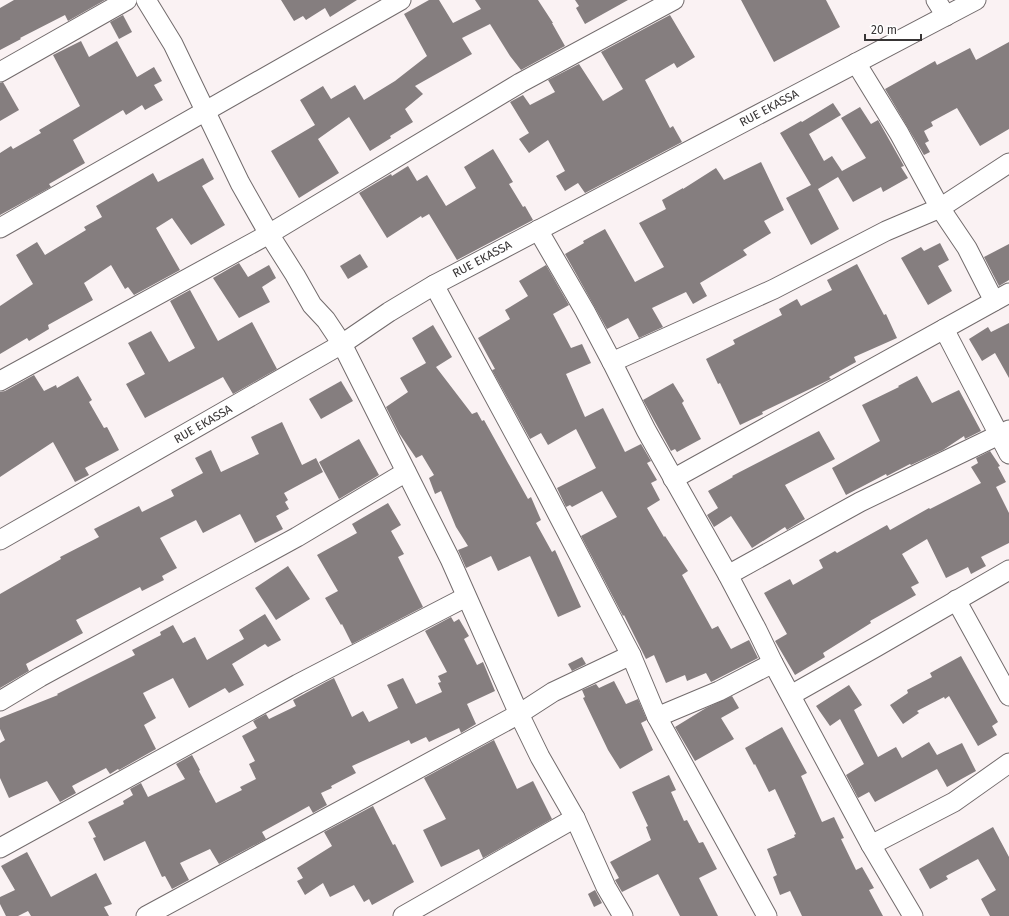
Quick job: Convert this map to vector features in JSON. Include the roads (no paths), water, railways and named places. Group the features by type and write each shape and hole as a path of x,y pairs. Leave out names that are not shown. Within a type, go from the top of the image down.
{"street":[{"path":"0,72 127,0"},
{"path":"146,0 173,44 240,183 269,234 295,275 312,306 326,320 342,344 447,553 466,597 488,641 519,714 540,757 575,818 606,887 623,916"},
{"path":"0,228 401,0"},
{"path":"0,381 269,234 520,83 674,0"},
{"path":"936,0 946,16"},
{"name":"RUE EKASSA","path":"0,540 342,344 389,312 434,285 976,0"},
{"path":"673,479 1001,297 940,208 899,133 856,63"},
{"path":"612,362 774,289 886,231 940,208 1009,163"},
{"path":"538,230 585,312 646,430 728,575 773,663 872,845 913,916"},
{"path":"434,285 544,488 631,655 657,717 766,916"},
{"path":"944,329 1004,433 1009,454"},
{"path":"728,575 860,502 1004,433"},
{"path":"0,700 297,537 406,472"},
{"path":"791,695 1009,570"},
{"path":"0,848 298,684 466,597"},
{"path":"956,600 1009,696"},
{"path":"146,916 519,714 553,692 631,655"},
{"path":"657,717 719,691 773,663"},
{"path":"872,845 954,802 1009,763"},
{"path":"403,916 575,818"}]}
